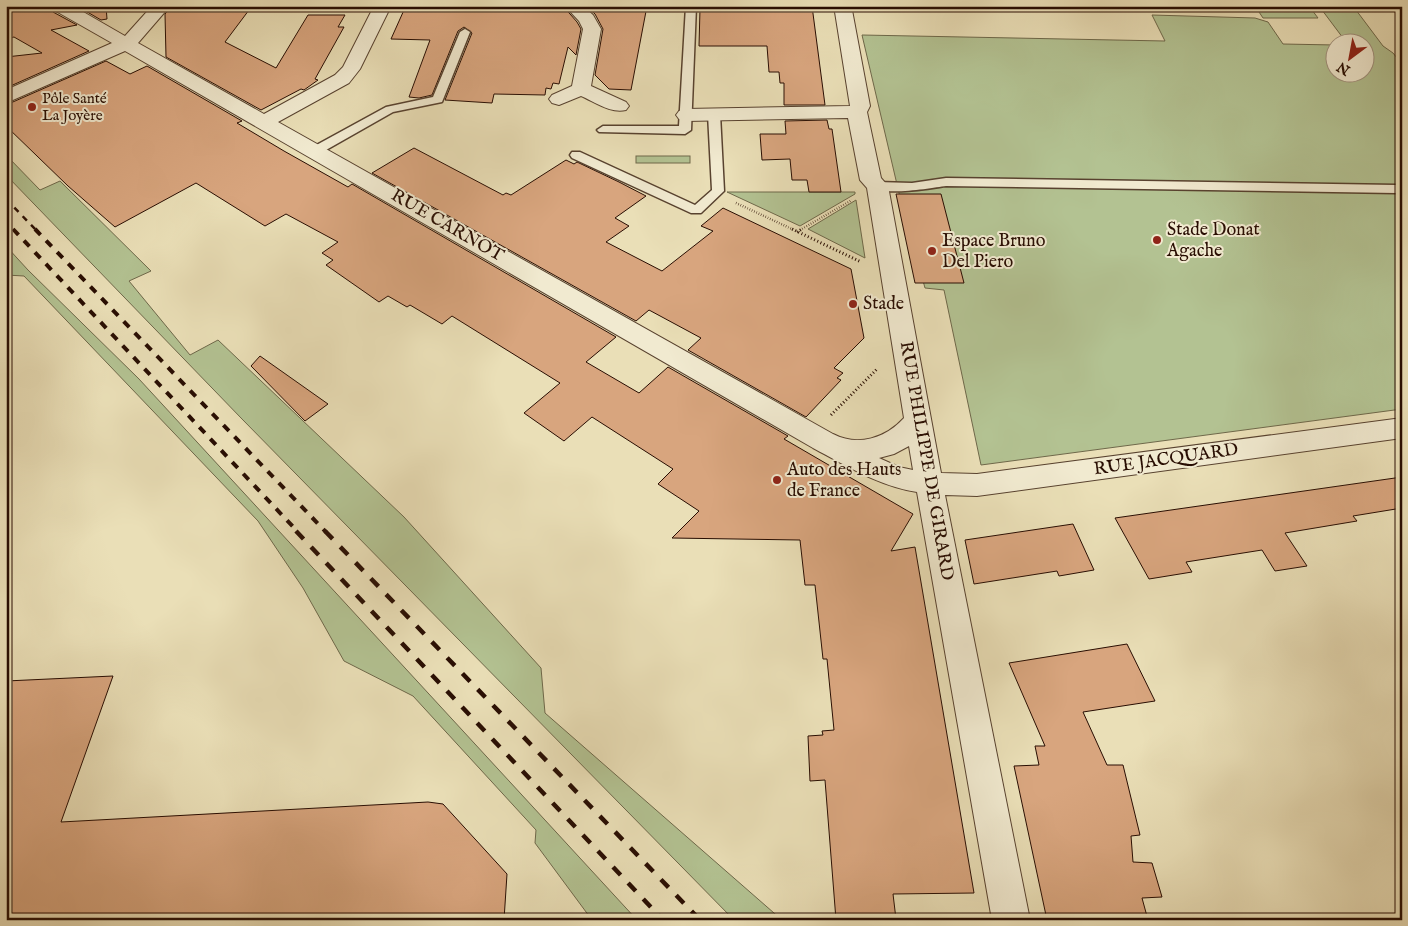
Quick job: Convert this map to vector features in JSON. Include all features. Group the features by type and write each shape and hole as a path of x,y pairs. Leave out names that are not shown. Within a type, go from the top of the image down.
{"street":[{"name":"RUE CARNOT","path":"60,6 834,447 886,473 929,483"},
{"path":"6,96 126,44 162,6"},
{"path":"263,122 335,84 347,74 383,6"},
{"path":"573,6 588,19 592,29 581,89"},
{"name":"RUE PHILIPPE DE GIRARD","path":"838,6 843,10 847,31 860,106 857,112 871,180 877,186 929,483 1011,920"},
{"path":"559,99 581,89 619,106"},
{"path":"686,115 857,112"},
{"name":"RUE CARNOT","path":"834,447 864,449 889,445 904,437 918,420"},
{"name":"RUE JACQUARD","path":"929,483 977,485 1002,483 1402,428"}],"lane":[{"path":"603,130 685,130 691,6"},
{"path":"315,150 390,109 438,100 465,32"},
{"path":"576,155 696,210 718,191 714,114"},
{"path":"877,186 912,187 946,182 1396,189"}],"path":[{"path":"797,232 877,186"},
{"path":"715,194 893,278"},
{"path":"812,434 905,342"}],"green space":[{"path":"1255,6 1309,6 1318,18 1263,18"},
{"name":"Stade Donat Agache","path":"1319,6 1353,6 1372,32 1338,32"},
{"name":"Stade Donat Agache","path":"1152,15 1255,18 1268,22 1283,44 1326,45 1326,82 1376,82 1376,37 1402,64 1402,409 981,465 944,290 925,288 899,193 862,35 1165,41"},
{"path":"6,155 40,190 60,181 151,271 129,281 190,355 218,340 404,517 541,668 545,713 782,920 734,920 242,419 6,175"},
{"path":"636,156 690,156 690,163 636,163"},
{"path":"727,192 855,192 855,194 800,226"},
{"path":"856,200 865,258 808,229"},
{"path":"6,246 139,379 637,920 592,920 535,843 536,830 413,696 344,661 303,588 258,521 24,276 6,275"}],"building":[{"path":"21,6 50,6 53,12 77,25 51,30 89,51 6,88 6,57 42,53 14,37 6,39 6,12"},
{"path":"77,6 106,6 107,19 101,20"},
{"path":"172,6 252,6 225,42 276,68 308,15 345,15 338,27 344,27 315,79 318,80 304,90 301,89 261,110 166,57 165,14"},
{"path":"415,6 563,6 581,29 576,55 568,47 559,84 553,83 551,89 546,88 545,95 494,94 492,103 445,100 472,33 464,27 458,31 432,95 419,98 409,97 430,40 391,39 404,10 413,11"},
{"path":"586,6 647,6 631,90 609,89 595,75 603,29 595,14"},
{"path":"787,6 812,6 825,105 784,105 784,83 780,83 779,72 769,72 767,46 699,46 700,9 787,9"},
{"path":"106,61 130,74 147,66 242,121 237,123 284,151 348,187 352,184 616,337 586,362 639,393 668,367 788,436 784,439 913,514 891,551 915,547 974,893 893,894 896,919 836,920 825,780 810,781 808,736 823,735 822,731 834,730 827,659 823,659 815,585 805,585 800,540 672,538 699,511 658,484 673,469 592,417 564,441 524,413 560,383 452,316 442,324 410,305 407,307 388,296 379,302 326,265 333,260 322,253 338,242 286,214 265,226 196,183 115,227 68,186 6,126 6,105"},
{"path":"827,120 829,129 832,129 841,192 809,192 807,180 792,180 790,159 762,160 760,134 786,134 785,121"},
{"path":"414,148 503,195 506,193 511,195 566,160 574,164 577,162 619,182 646,196 615,218 629,226 606,242 662,271 713,231 701,226 723,208 851,269 864,338 834,368 843,373 837,378 841,380 806,417 688,350 701,338 649,310 636,321 372,173"},
{"name":"Espace Bruno Del Piero","path":"896,194 941,194 964,283 915,283"},
{"path":"260,356 328,404 305,421 251,366"},
{"path":"1402,477 1402,508 1353,516 1357,521 1285,533 1307,566 1275,571 1262,550 1186,562 1192,572 1149,579 1115,518"},
{"path":"1073,524 1094,570 1059,576 1057,571 974,584 965,540"},
{"path":"1127,644 1155,701 1083,712 1107,765 1123,765 1140,835 1131,836 1133,862 1152,863 1162,897 1142,898 1148,920 1047,920 1014,766 1039,765 1035,746 1045,746 1009,663"},
{"path":"113,676 61,822 428,802 443,804 507,874 504,920 6,920 6,681"}],"railway":[{"path":"6,199 36,230"},
{"path":"6,222 13,229"},
{"path":"13,229 298,532"},
{"path":"35,229 326,532"},
{"path":"296,531 663,920"},
{"path":"325,531 700,920"}],"place":[{"name":"Pôle Santé La Joyère","path":"32,107"},
{"name":"Stade Donat Agache","path":"1157,240"},
{"name":"Espace Bruno Del Piero","path":"932,251"},
{"name":"Stade","path":"853,304"},
{"name":"Auto des Hauts de France","path":"777,480"}]}
